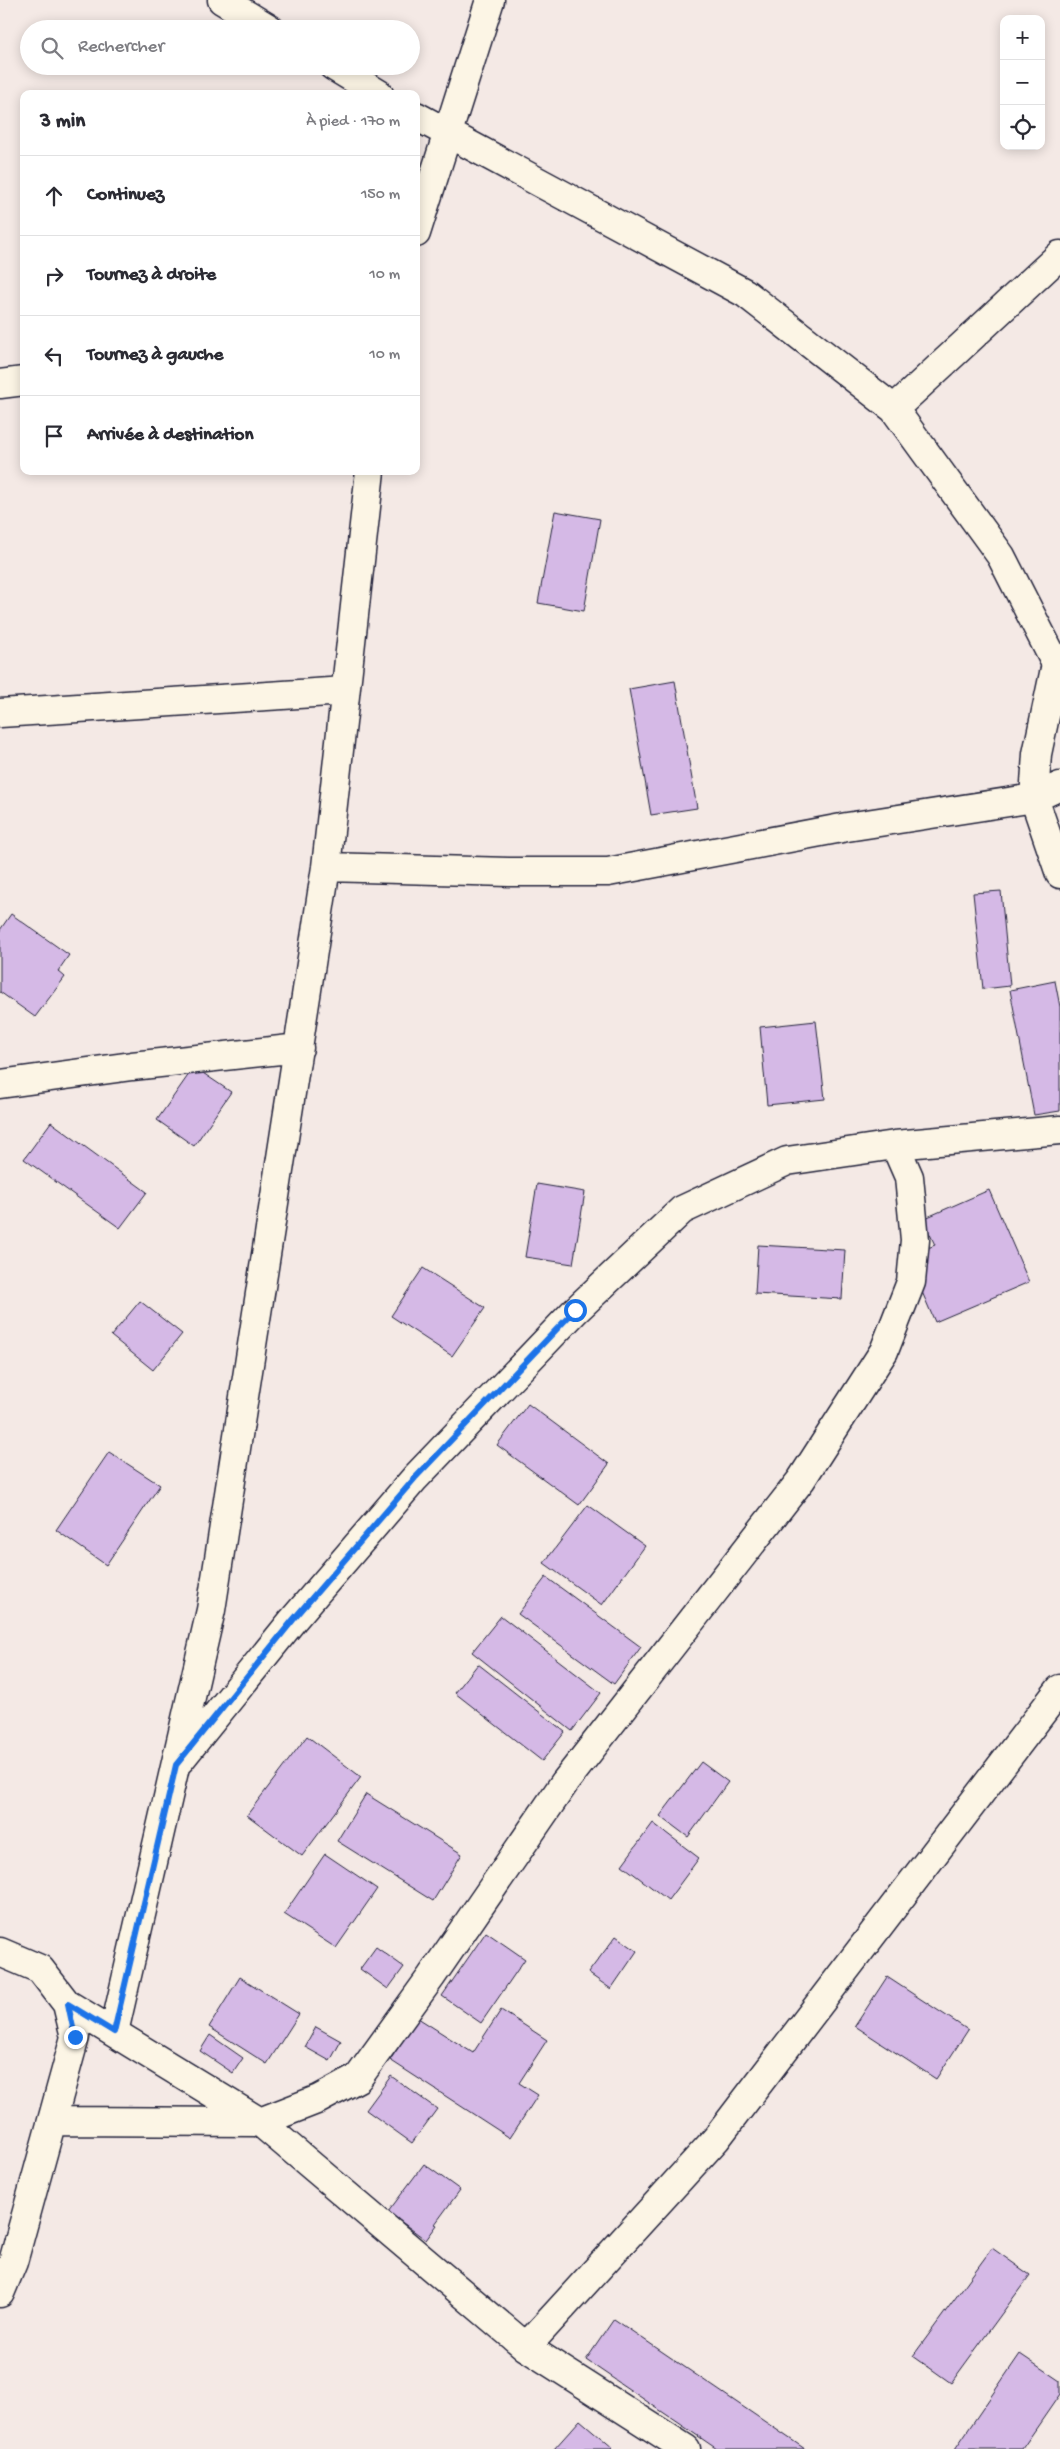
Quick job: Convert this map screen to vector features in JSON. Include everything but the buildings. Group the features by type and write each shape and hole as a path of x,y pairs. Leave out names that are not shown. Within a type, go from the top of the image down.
{"street":[{"path":"222,0 255,20"},
{"path":"420,220 490,0"},
{"path":"348,75 372,90"},
{"path":"420,118 745,293 894,410 1000,556 1056,664 1037,754 1034,798 1060,874"},
{"path":"894,410 1060,256"},
{"path":"0,384 20,382"},
{"path":"114,2032 211,1610 326,867 370,475"},
{"path":"0,712 346,691"},
{"path":"326,867 509,872 608,872 847,827 1034,798 1060,786"},
{"path":"0,1084 132,1066 299,1048"},
{"path":"176,1765 293,1620 415,1478 575,1310 682,1210 787,1161 895,1145 1060,1130"},
{"path":"52,2121 260,2122 319,2099 358,2078 431,1977 565,1782 806,1472 884,1351 911,1282 915,1240 909,1176 895,1145"},
{"path":"526,2347 716,2139 1060,1689"},
{"path":"0,1952 40,1969 68,2004 260,2122 526,2347 686,2449"},
{"path":"0,2293 13,2262 75,2037 68,2004"}],"route":[{"path":"75,2037 68,2004 114,2032 176,1765 293,1620 415,1478 575,1310"}]}
